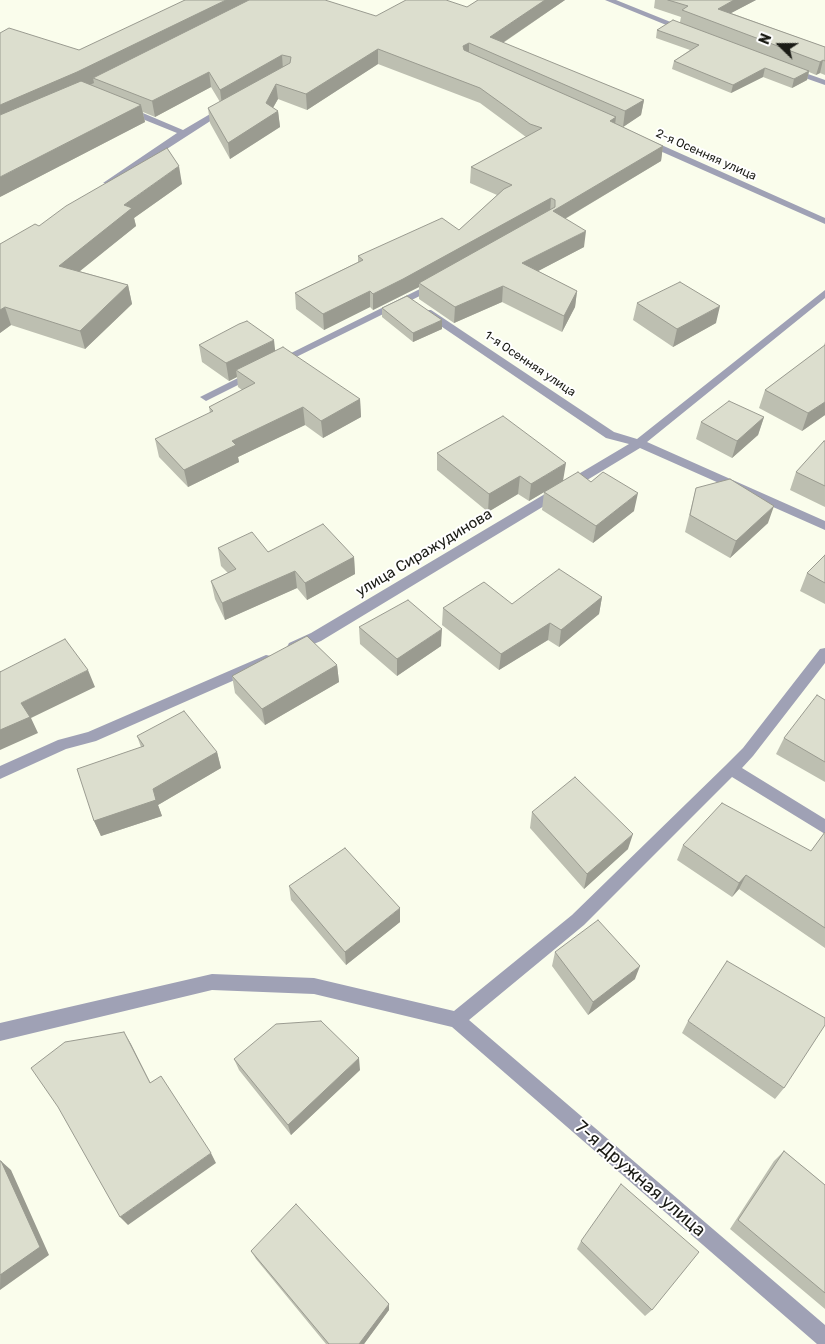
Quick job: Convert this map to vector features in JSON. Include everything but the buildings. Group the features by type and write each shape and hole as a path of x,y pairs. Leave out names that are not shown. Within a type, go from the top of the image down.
{"street":[{"path":"609,0 696,33"},
{"path":"779,66 825,83"},
{"path":"101,188 183,133 235,104"},
{"path":"121,107 183,133"},
{"name":"2-я Осенняя улица","path":"639,138 825,221"},
{"path":"206,397 408,299 442,280"},
{"name":"улица Сиражудинова","path":"0,773 63,744 91,737 316,637 639,443 825,293"},
{"name":"1-я Осенняя улица","path":"408,299 610,435 639,443 825,526"},
{"path":"0,1032 212,982 314,986 456,1020 578,920 731,769 748,752 825,653"},
{"path":"731,769 825,827"},
{"name":"7-я Дружная улица","path":"456,1020 825,1338"}]}
